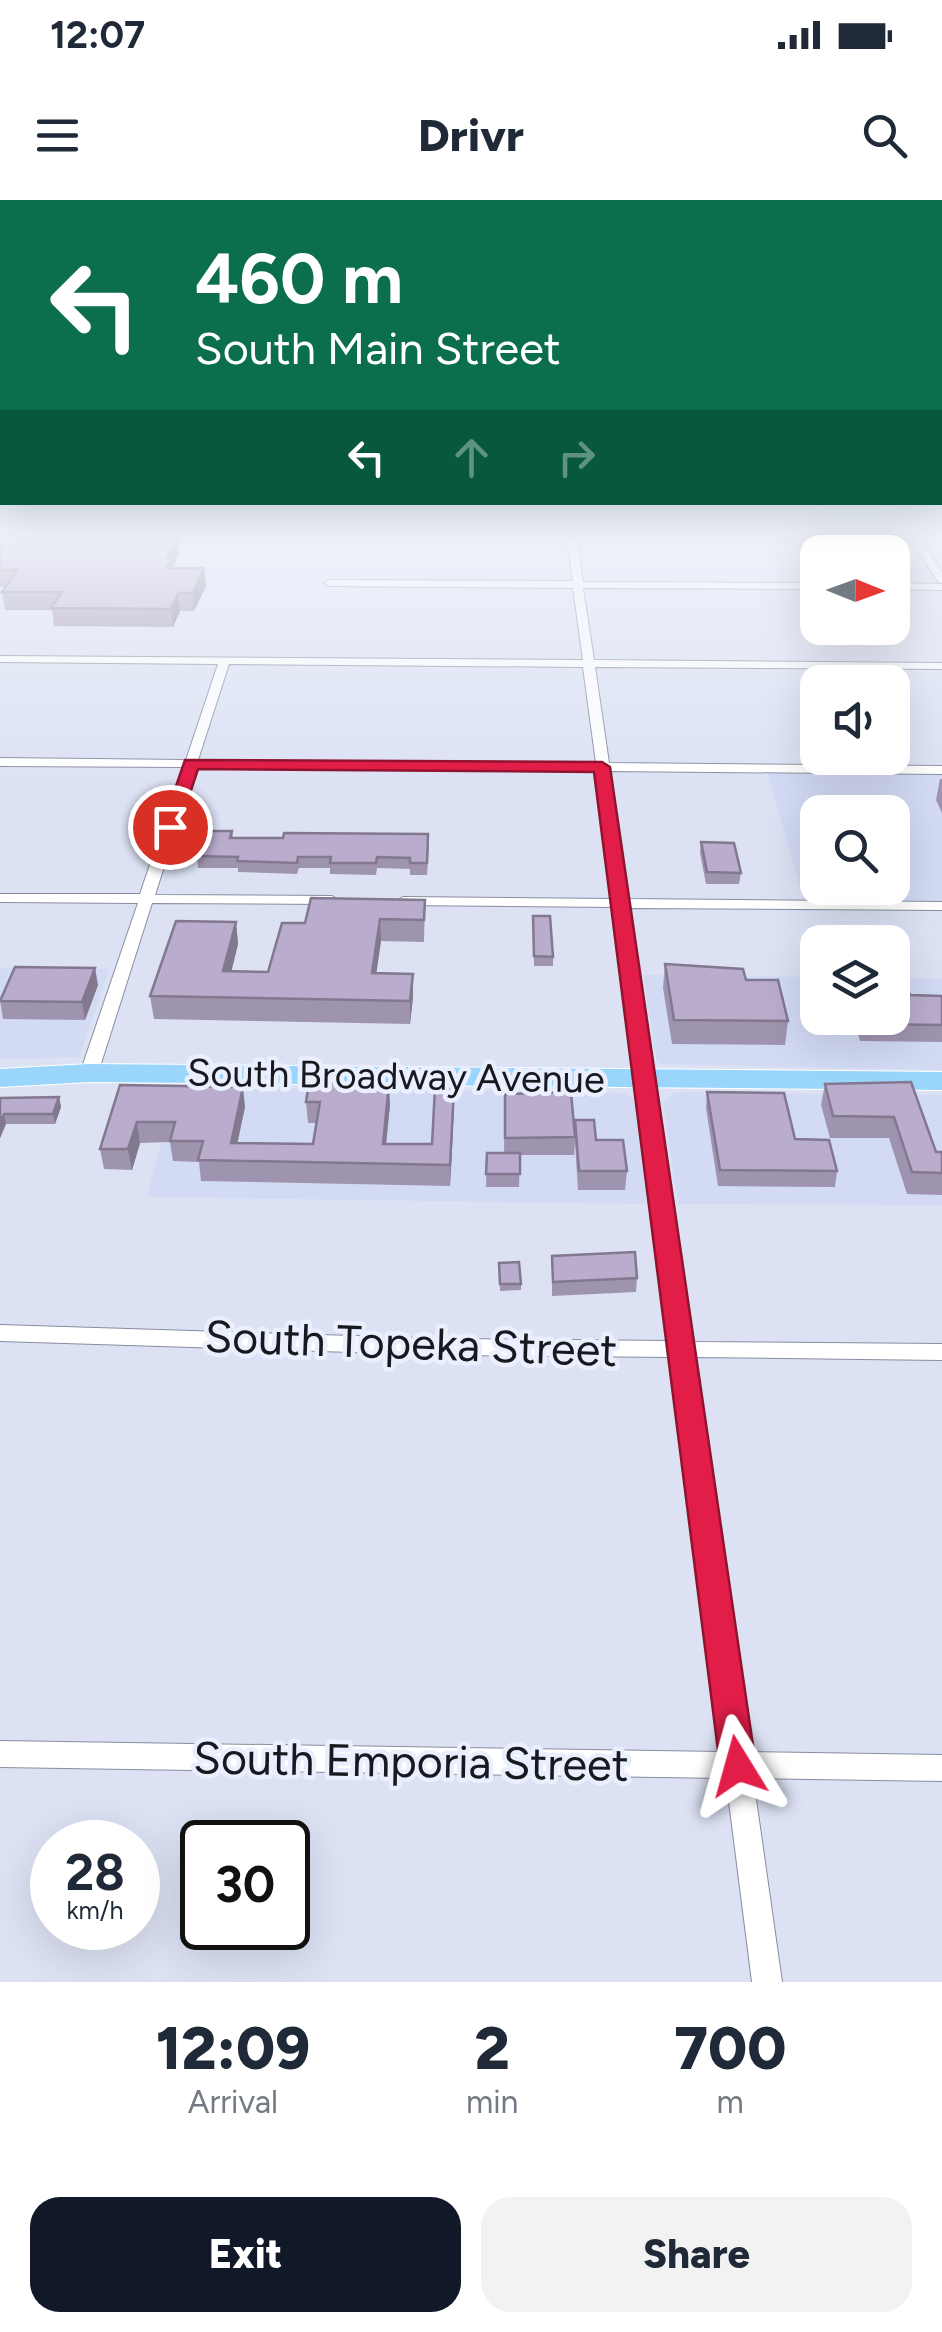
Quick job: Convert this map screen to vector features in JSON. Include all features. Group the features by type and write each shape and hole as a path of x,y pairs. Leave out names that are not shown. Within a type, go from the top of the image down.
{"main road":[{"name":"South Broadway Avenue","path":"0,1064 90,1072 942,1081"},
{"name":"South Broadway Avenue","path":"0,1078 90,1072"}],"street":[{"path":"582,616 767,1982"},
{"path":"0,660 942,666"},
{"path":"90,1072 225,660"},
{"path":"0,762 942,770"},
{"path":"0,898 348,900"},
{"path":"386,901 942,906"},
{"name":"South Topeka Street","path":"0,1333 942,1352"},
{"name":"South Emporia Street","path":"0,1754 942,1768"}],"shaded area":[{"path":"767,772 942,774 942,901 910,901 910,795 800,795 800,886"},
{"path":"0,968 109,969 79,1057 0,1059"},
{"path":"643,975 800,977 800,1035 910,1035 910,978 942,979 942,1070 657,1061"},
{"path":"176,1087 624,1093 636,1101 647,1204 147,1197"},
{"path":"675,1092 942,1095 942,1205 678,1204 663,1103"}],"building":[{"path":"205,831 232,831 230,838 283,838 284,833 428,834 427,863 410,863 410,858 377,857 376,863 330,863 331,857 298,857 297,863 197,856"},
{"path":"701,842 734,843 741,873 707,872"},
{"path":"311,898 425,900 424,920 380,919 372,973 413,974 410,1001 150,996 176,921 236,922 223,971 268,972 282,923 305,923"},
{"path":"533,916 550,916 553,957 534,956"},
{"path":"665,964 743,969 746,980 778,980 788,1021 674,1020"},
{"path":"15,967 95,968 82,1002 0,1001"},
{"path":"910,995 942,996 942,1025 910,1025"},
{"path":"911,1082 936,1152 942,1152 942,1173 912,1172 894,1117 833,1116 825,1084"},
{"path":"309,1083 389,1083 383,1144 432,1144 435,1088 454,1088 450,1165 198,1160 203,1141 170,1141 175,1122 137,1122 128,1149 100,1149 120,1085 243,1087 231,1143 313,1144 320,1102 306,1102"},
{"path":"571,1092 575,1137 505,1138 505,1094"},
{"path":"707,1092 784,1093 795,1139 829,1140 837,1171 720,1170"},
{"path":"59,1097 53,1114 4,1114 0,1122 0,1098"},
{"path":"575,1120 594,1120 596,1140 623,1140 627,1171 579,1171"},
{"path":"487,1153 520,1153 520,1174 486,1174"},
{"path":"635,1252 637,1278 553,1282 552,1256"},
{"path":"519,1262 521,1284 500,1284 499,1263"}],"route":[{"path":"170,827 191,764 602,767 738,1766"}]}
